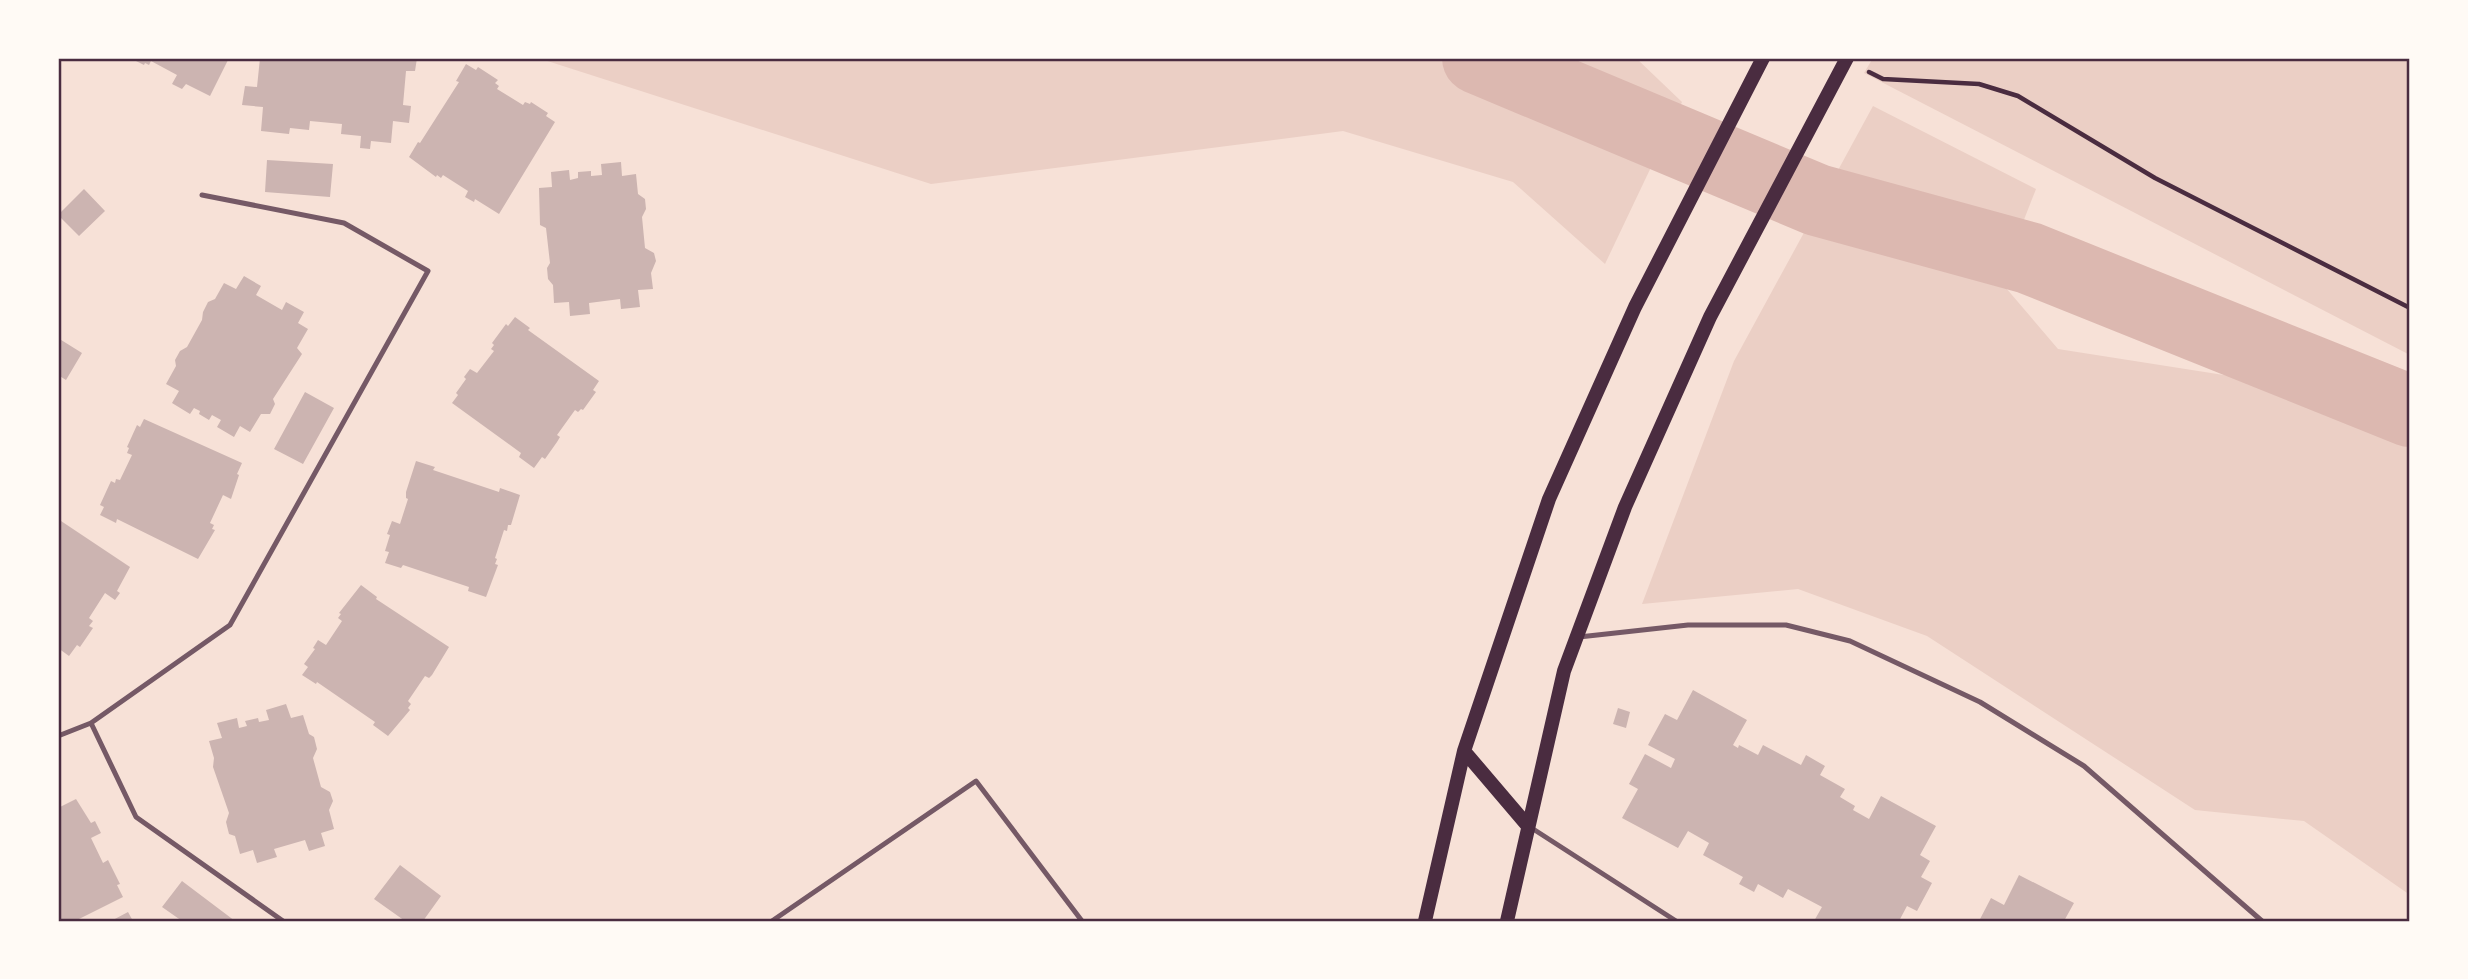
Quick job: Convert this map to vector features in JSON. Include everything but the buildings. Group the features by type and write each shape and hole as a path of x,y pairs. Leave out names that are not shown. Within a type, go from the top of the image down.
{"main road":[{"path":"1425,921 1464,751 1549,499 1635,307 1762,58"},
{"path":"1507,921 1564,671 1625,507 1710,317 1847,58"},
{"path":"1464,751 1527,825"}],"lane":[{"path":"58,736 91,723 230,625 428,271 344,223 202,195"},
{"path":"1576,638 1688,625 1786,625 1850,641 1980,702 2084,766 2262,921"},
{"path":"91,723 136,817 283,921"},
{"path":"772,921 976,781 1082,921"},
{"path":"1527,825 1676,921"}],"path":[{"path":"1861,68 1883,79 1979,85 2018,96 2155,178 2410,308"}],"shaded area":[{"path":"538,58 1636,58 1682,102 1605,264 1513,182 1343,131 931,184"},
{"path":"1873,58 2410,58 2410,355 1864,73"},
{"path":"1873,106 2036,189 2000,281 2058,349 2281,384 2410,397 2410,895 2304,821 2195,810 1927,636 1798,589 1642,604 1734,361"}],"waterway":[{"path":"1478,58 1817,200 2029,258 2410,411"}]}
